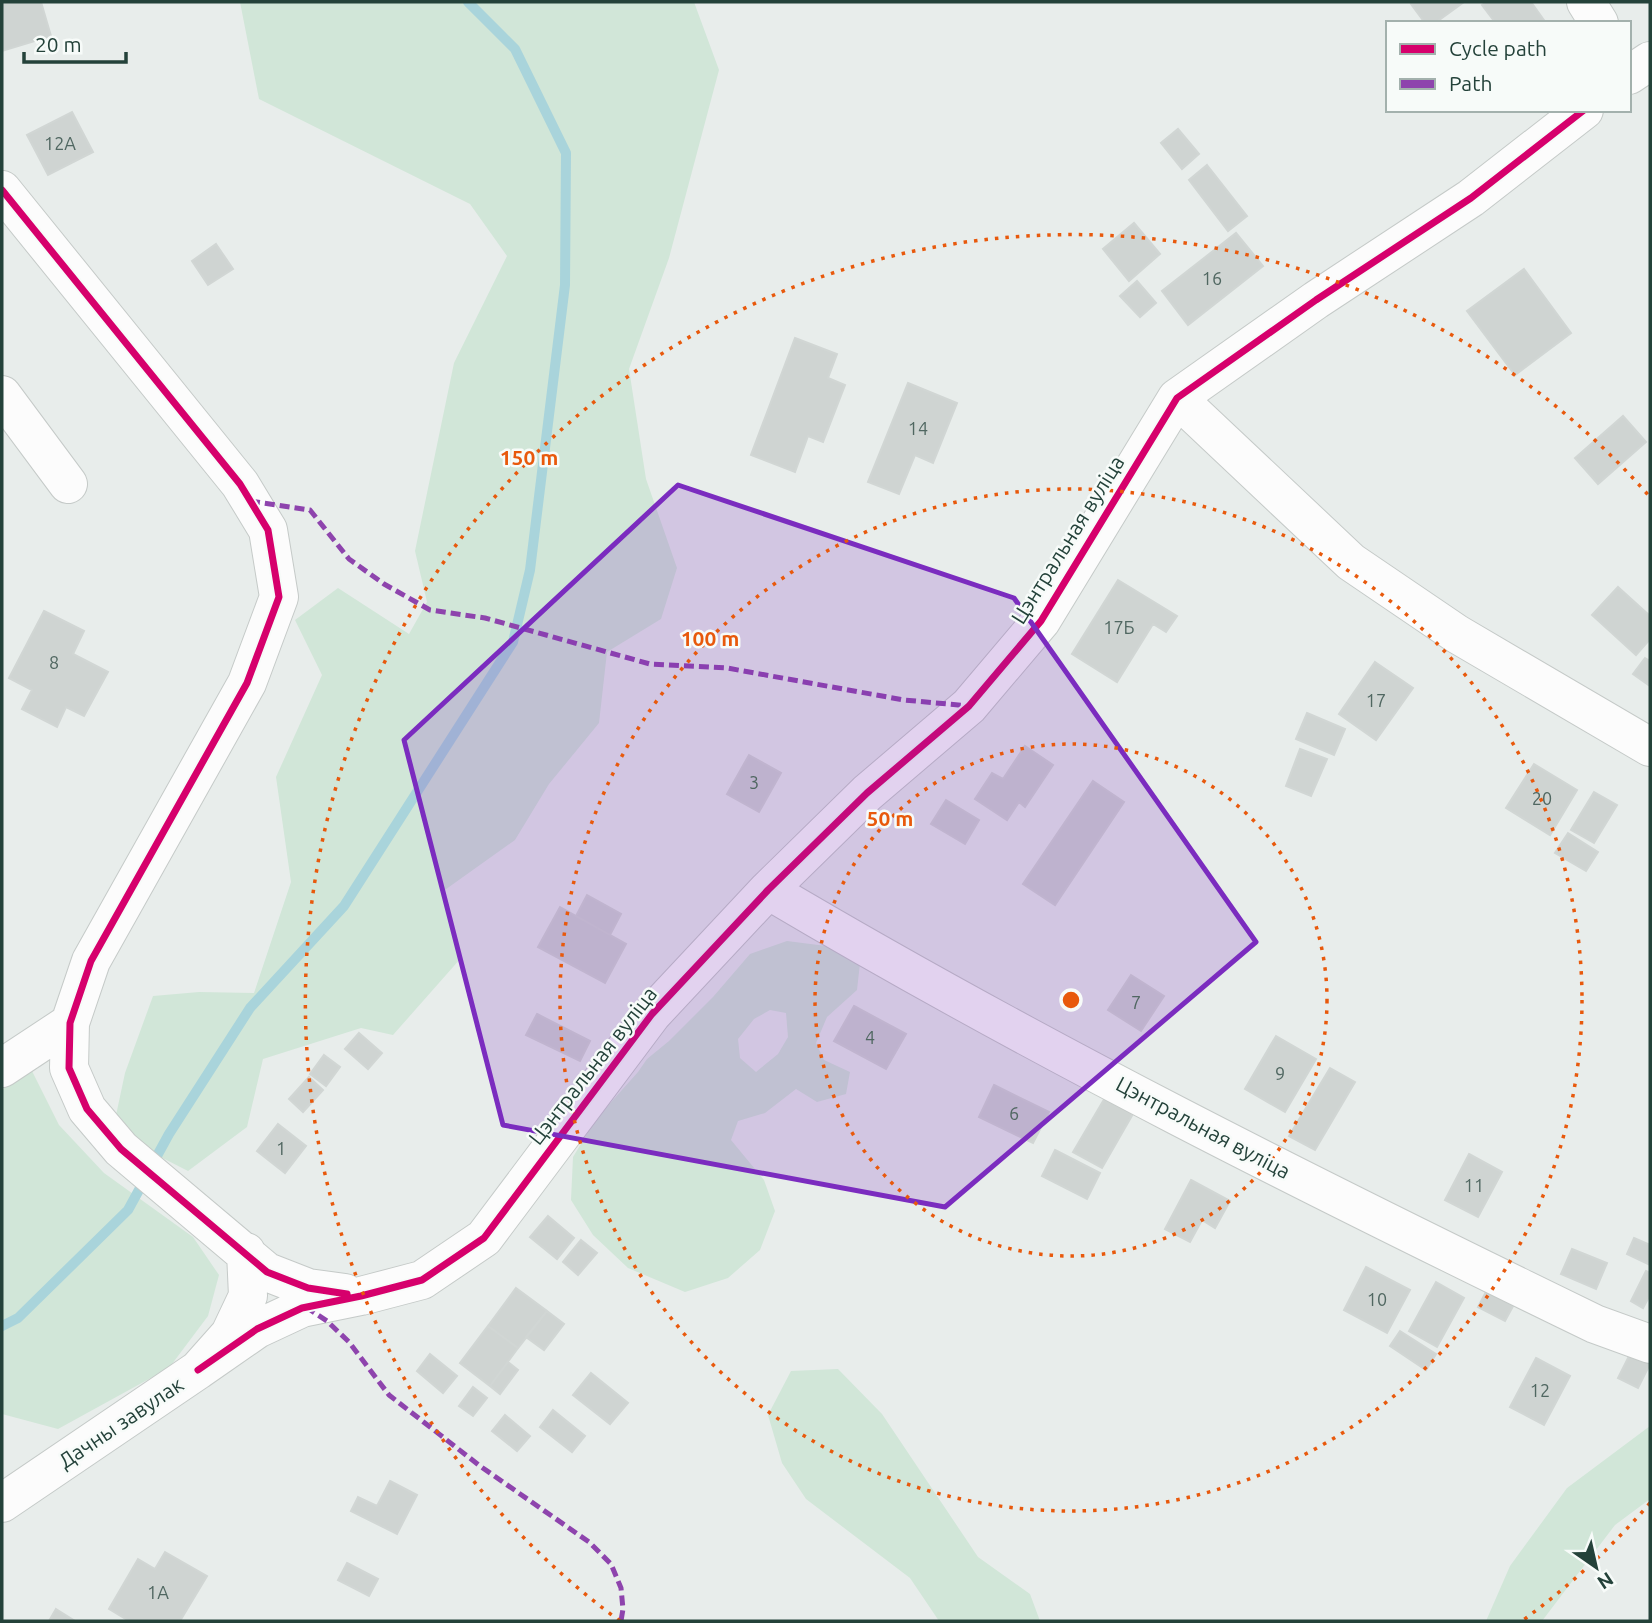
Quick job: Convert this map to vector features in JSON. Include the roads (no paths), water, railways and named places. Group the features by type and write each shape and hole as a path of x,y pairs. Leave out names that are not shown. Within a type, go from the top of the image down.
{"street":[{"path":"1586,2 1599,21"},
{"name":"Цэнтральная вуліца","path":"198,1370 257,1329 302,1308 422,1280 484,1238 652,1014 768,890 867,793 969,706 1041,621 1177,398 1316,300 1471,198 1581,112"},
{"name":"Цэнтральная вуліца","path":"2,190 240,484 268,530 279,597 247,683 91,961 70,1023 69,1068 87,1109 121,1149 267,1272 308,1287 361,1296"},
{"path":"2,395 68,484"},
{"path":"1177,398 1351,562 1457,634 1650,747"},
{"name":"Цэнтральная вуліца","path":"768,890 856,942 1236,1147 1595,1324 1650,1344"},
{"path":"2,1068 70,1023"},
{"name":"Дачны завулак","path":"2,1503 198,1370 230,1334 248,1296 246,1252"}],"waterway":[{"path":"152,1165 250,1008 344,906 513,642 530,570 565,285 566,153 515,49 468,2"},
{"path":"2,1326 18,1318 128,1210 145,1179"}]}
